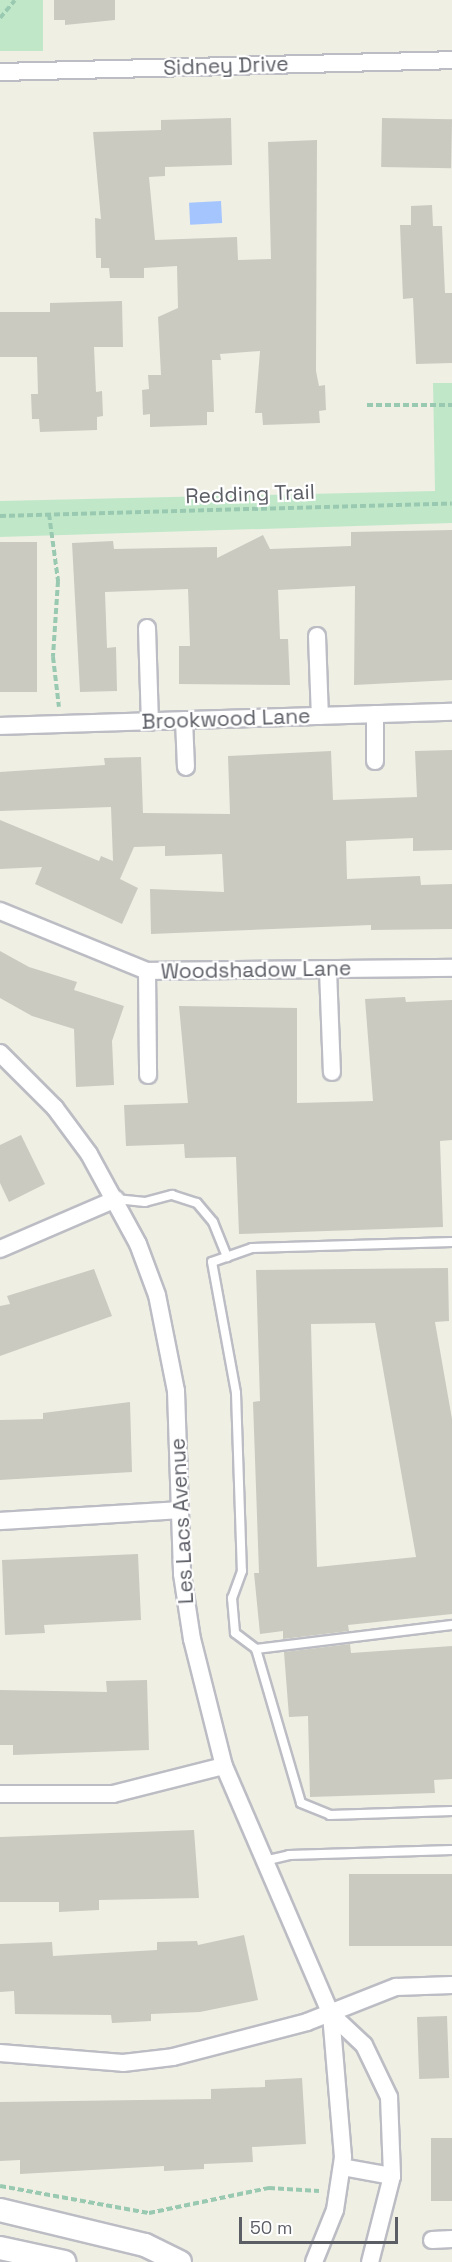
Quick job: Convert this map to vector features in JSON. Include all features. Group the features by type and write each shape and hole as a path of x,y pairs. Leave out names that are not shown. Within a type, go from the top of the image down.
{"street":[{"name":"Sidney Drive","path":"0,72 452,60"},
{"path":"147,628 150,722"},
{"path":"317,636 320,716"},
{"name":"Brookwood Lane","path":"0,726 452,712"},
{"path":"375,714 375,761"},
{"path":"184,720 186,767"},
{"name":"Woodshadow Lane","path":"0,911 147,971 452,968"},
{"path":"328,970 332,1072"},
{"path":"147,971 148,1075"},
{"name":"Les Lacs Avenue","path":"0,1053 55,1108 116,1199 138,1244 169,1337 178,1510 192,1639 224,1767 260,1862 330,2014 342,2167 335,2210 314,2262"},
{"path":"0,1249 116,1199"},
{"path":"0,1521 178,1510"},
{"path":"0,1794 113,1794 224,1767"},
{"path":"0,2053 123,2063 223,2047 330,2014 396,1987 452,1985"},
{"name":"Les Lacs Avenue","path":"330,2014 364,2045 381,2071 389,2097 392,2176 370,2262"},
{"path":"342,2167 392,2176"},
{"path":"0,2210 113,2236 180,2262"},
{"path":"432,2240 452,2239"},
{"path":"0,2248 65,2262"}],"lane":[{"path":"116,1199 145,1202 172,1195 196,1203 213,1222 227,1257"},
{"path":"452,1242 252,1248 212,1262 236,1393 242,1571 232,1598 235,1633 256,1649 302,1803 330,1815 452,1811"},
{"path":"256,1649 452,1625"},
{"path":"260,1862 289,1855 452,1850"}],"path":[{"path":"0,18 15,0"},
{"path":"367,405 452,405"},
{"name":"Redding Trail","path":"0,516 452,503"},
{"path":"49,514 58,581 53,657 59,724"},
{"path":"0,2186 149,2213 246,2191 320,2191"}],"green space":[{"path":"0,0 43,0 43,51 0,51"},
{"path":"433,383 452,383 452,523 0,537 0,501 435,491"}],"water":[{"path":"221,201 222,223 190,225 189,203"}],"building":[{"path":"54,0 115,0 115,20 65,25 65,20 54,20"},
{"path":"231,118 232,165 165,167 165,176 149,177 155,240 237,237 238,260 271,259 268,142 317,140 316,371 319,386 325,385 326,410 319,411 320,423 263,425 262,413 255,413 260,351 220,354 221,360 212,360 214,412 207,412 207,425 150,427 150,414 143,415 142,390 149,389 148,375 161,375 158,317 178,308 177,266 144,268 144,278 110,278 109,268 101,268 101,258 96,258 95,218 101,219 93,132 161,130 161,120"},
{"path":"382,118 452,119 451,168 381,167"},
{"path":"432,205 433,226 442,226 445,293 452,293 452,363 416,364 413,298 403,299 400,225 411,225 411,206"},
{"path":"122,301 123,347 94,347 96,392 102,391 103,416 97,417 97,430 40,432 39,419 32,419 31,394 38,394 37,357 0,357 0,312 50,312 50,303"},
{"path":"452,530 452,680 354,685 355,586 278,590 280,639 288,639 290,685 179,684 179,646 190,646 188,589 105,592 107,648 116,647 117,691 80,692 72,543 113,541 114,549 217,547 217,558 263,535 270,549 351,546 351,532"},
{"path":"0,542 37,542 37,692 0,692"},
{"path":"452,750 452,850 413,851 413,838 346,841 347,879 420,876 421,885 452,884 452,929 371,930 371,925 151,934 150,889 224,892 222,854 165,856 165,846 134,847 120,879 138,888 122,924 35,884 42,867 0,869 0,820 99,861 101,856 113,861 111,807 0,811 0,772 105,765 104,758 141,757 143,813 230,814 228,756 331,751 333,800 417,797 415,751"},
{"path":"0,951 29,967 77,982 74,990 124,1006 112,1041 114,1085 76,1087 74,1029 32,1016 0,998"},
{"path":"405,997 406,1002 452,1000 452,1140 440,1141 443,1227 239,1234 236,1157 185,1158 184,1144 126,1146 124,1105 188,1103 179,1006 297,1008 297,1103 373,1101 365,999"},
{"path":"21,1135 45,1184 9,1202 0,1183 0,1145"},
{"path":"448,1268 449,1321 435,1322 452,1419 452,1614 348,1625 349,1631 283,1639 283,1631 260,1634 254,1573 259,1573 253,1402 260,1401 256,1270","holes":["375,1323 416,1557 317,1567 311,1324"]},
{"path":"94,1269 112,1316 0,1356 0,1306 10,1304 7,1296"},
{"path":"130,1402 132,1472 0,1480 0,1420 43,1419 43,1413"},
{"path":"138,1554 141,1620 44,1625 45,1633 5,1635 2,1560"},
{"path":"350,1644 351,1653 452,1646 452,1779 434,1780 435,1793 310,1797 308,1716 289,1717 284,1652"},
{"path":"147,1680 149,1750 13,1755 13,1745 0,1745 0,1690 107,1692 106,1681"},
{"path":"194,1830 199,1898 99,1900 99,1910 59,1912 59,1902 0,1902 0,1837"},
{"path":"349,1874 452,1874 452,1946 349,1946"},
{"path":"244,1935 258,2000 200,2012 151,2014 151,2021 112,2023 111,2015 15,2014 14,1991 0,1992 0,1944 52,1942 53,1956 157,1950 157,1942 197,1941 198,1945"},
{"path":"447,2016 449,2078 419,2079 417,2017"},
{"path":"302,2078 306,2144 252,2147 253,2162 204,2164 204,2169 164,2171 164,2166 20,2174 20,2160 0,2161 0,2102 211,2099 211,2089 265,2087 265,2080"},
{"path":"431,2138 452,2138 452,2201 431,2201"}]}
